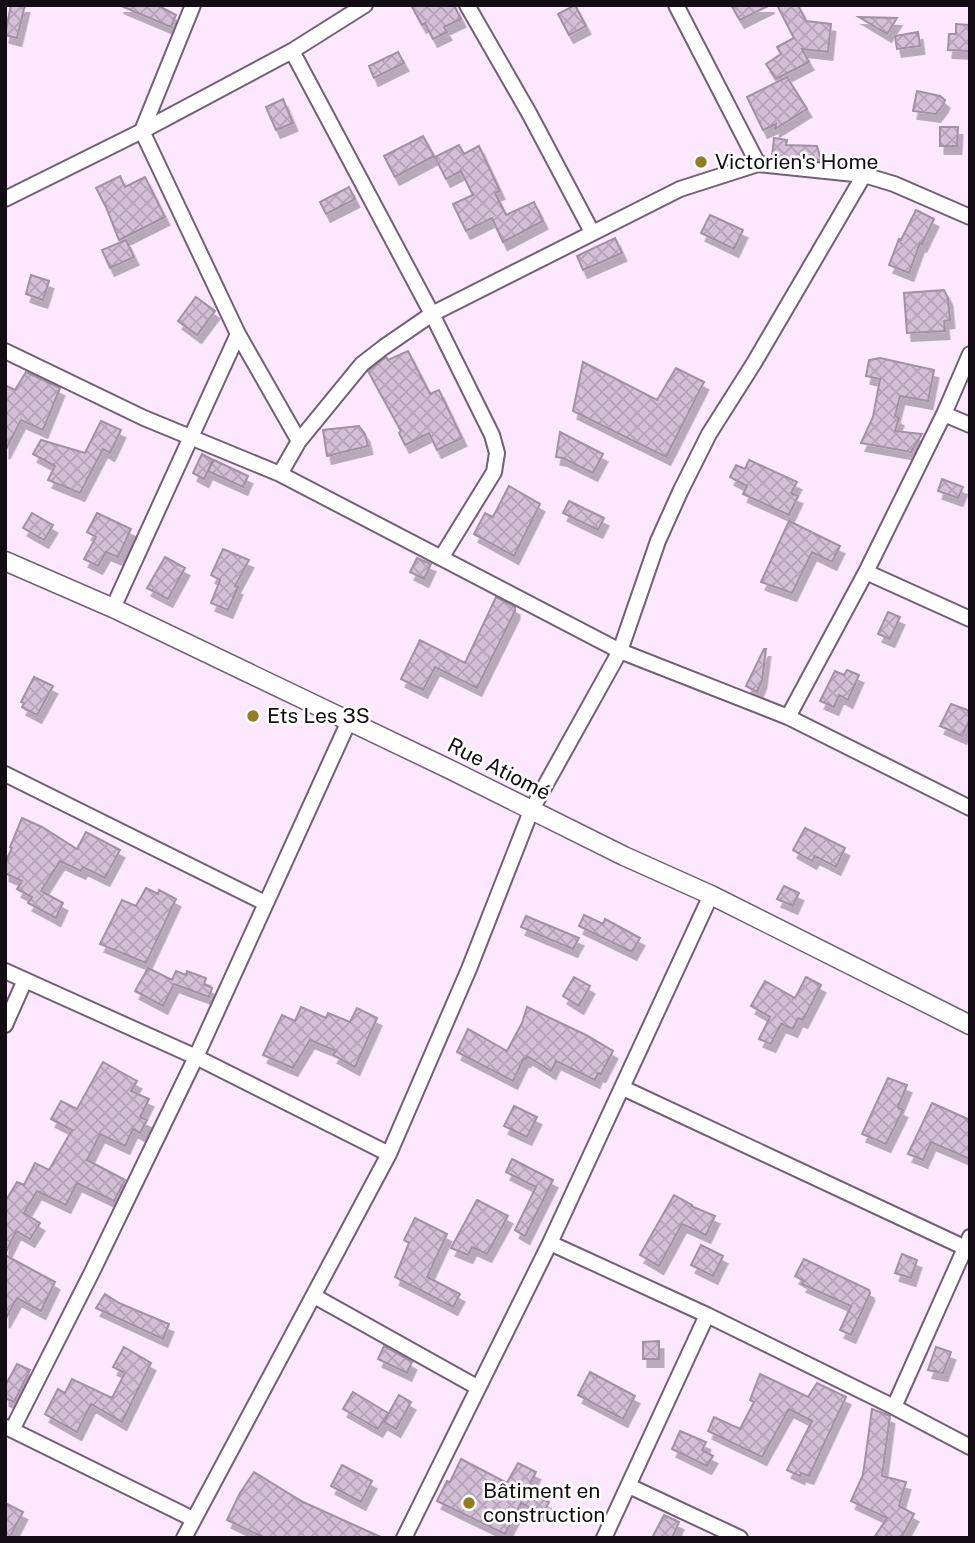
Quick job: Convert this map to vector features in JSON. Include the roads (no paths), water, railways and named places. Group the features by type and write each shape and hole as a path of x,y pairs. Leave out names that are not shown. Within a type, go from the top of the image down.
{"street":[{"path":"193,5 142,131 238,334 299,440"},
{"path":"5,199 142,131 292,51 365,5"},
{"path":"467,5 529,113 592,232"},
{"path":"676,5 758,164"},
{"path":"292,51 432,314 492,435 497,453 494,472 441,558"},
{"path":"280,474 299,440 362,364 432,314 680,189 758,164 864,175 894,184 968,217 970,200"},
{"path":"184,1538 389,1154 469,969 531,811 620,650 658,541 709,434 864,175"},
{"path":"113,608 238,334"},
{"path":"5,351 144,418 280,474 620,650 788,718 970,808"},
{"path":"788,718 866,572 970,355"},
{"path":"944,414 970,425"},
{"name":"Rue Atiomé","path":"5,561 113,608 531,811 711,895 970,1025"},
{"path":"866,572 970,619"},
{"path":"193,1519 9,1428 93,1272 196,1057 349,721"},
{"path":"5,774 265,903"},
{"path":"404,1538 550,1243 711,895"},
{"path":"5,971 196,1057 389,1154"},
{"path":"5,1025 25,980"},
{"path":"623,1088 968,1245 894,1406"},
{"path":"550,1243 707,1315 894,1406 970,1447"},
{"path":"314,1296 477,1387"},
{"path":"604,1538 707,1315"},
{"path":"629,1486 740,1538"}],"place":[{"name":"Victorien's Home","path":"701,162"},
{"name":"Ets Les 3S","path":"253,716"},
{"name":"Bâtiment en construction","path":"469,1503"}]}
